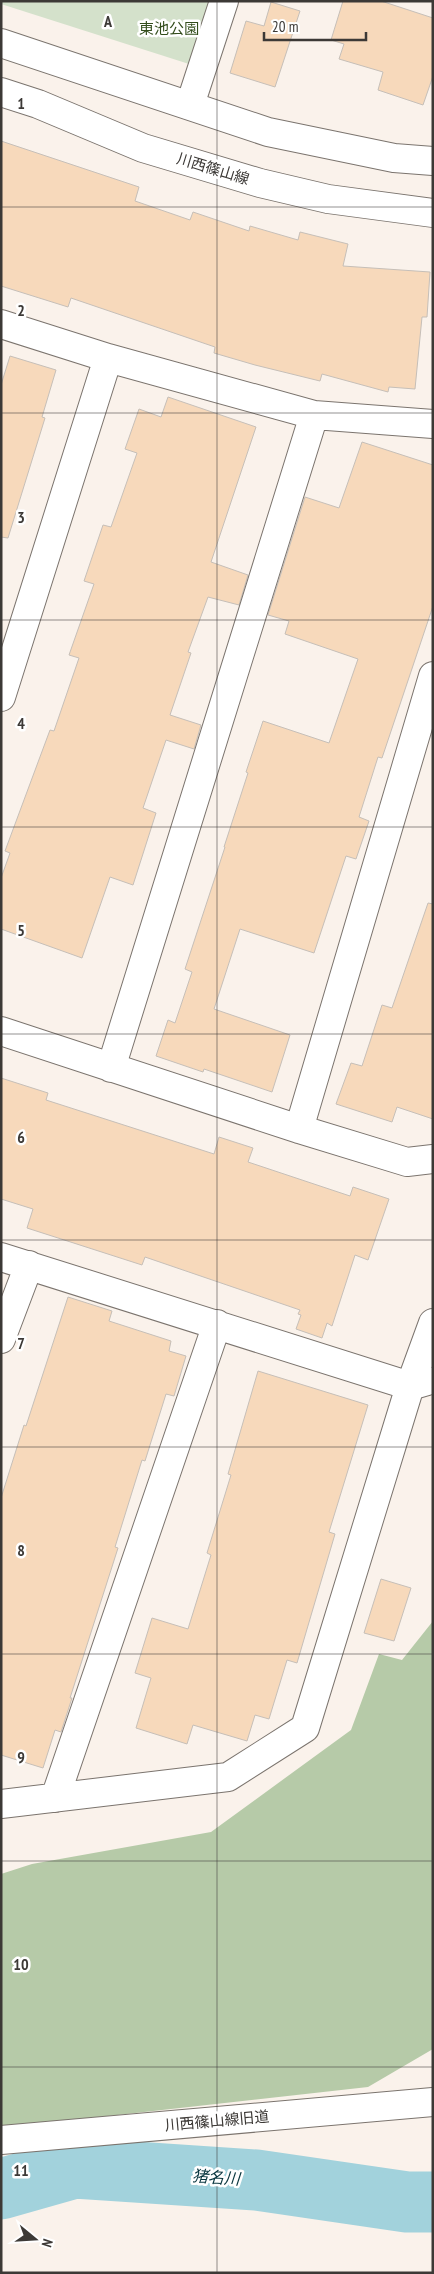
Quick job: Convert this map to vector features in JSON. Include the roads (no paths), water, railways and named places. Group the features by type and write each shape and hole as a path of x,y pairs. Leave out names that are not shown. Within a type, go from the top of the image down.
{"street":[{"path":"190,105 224,1"},
{"path":"1,44 268,132 321,145 394,158 433,161"},
{"name":"川西篠山線","path":"1,92 38,104 143,148 260,183 328,200 433,213"},
{"path":"1,324 108,358 314,415 433,424"},
{"path":"1,697 108,358"},
{"path":"111,1068 314,415"},
{"path":"299,1129 433,676"},
{"path":"1,1031 299,1129 407,1162 433,1159"},
{"path":"1,1257 217,1324 422,1382"},
{"path":"1,1339 29,1265"},
{"path":"1,1804 228,1777 305,1728 422,1382 433,1323"},
{"path":"55,1798 217,1324"},
{"name":"川西篠山線旧道","path":"1,2140 433,2102"}],"waterway":[{"name":"猪名川","path":"1,2189 75,2168 256,2180 407,2202 433,2202"}],"park label":[{"name":"東池公園","path":"169,29"}]}
